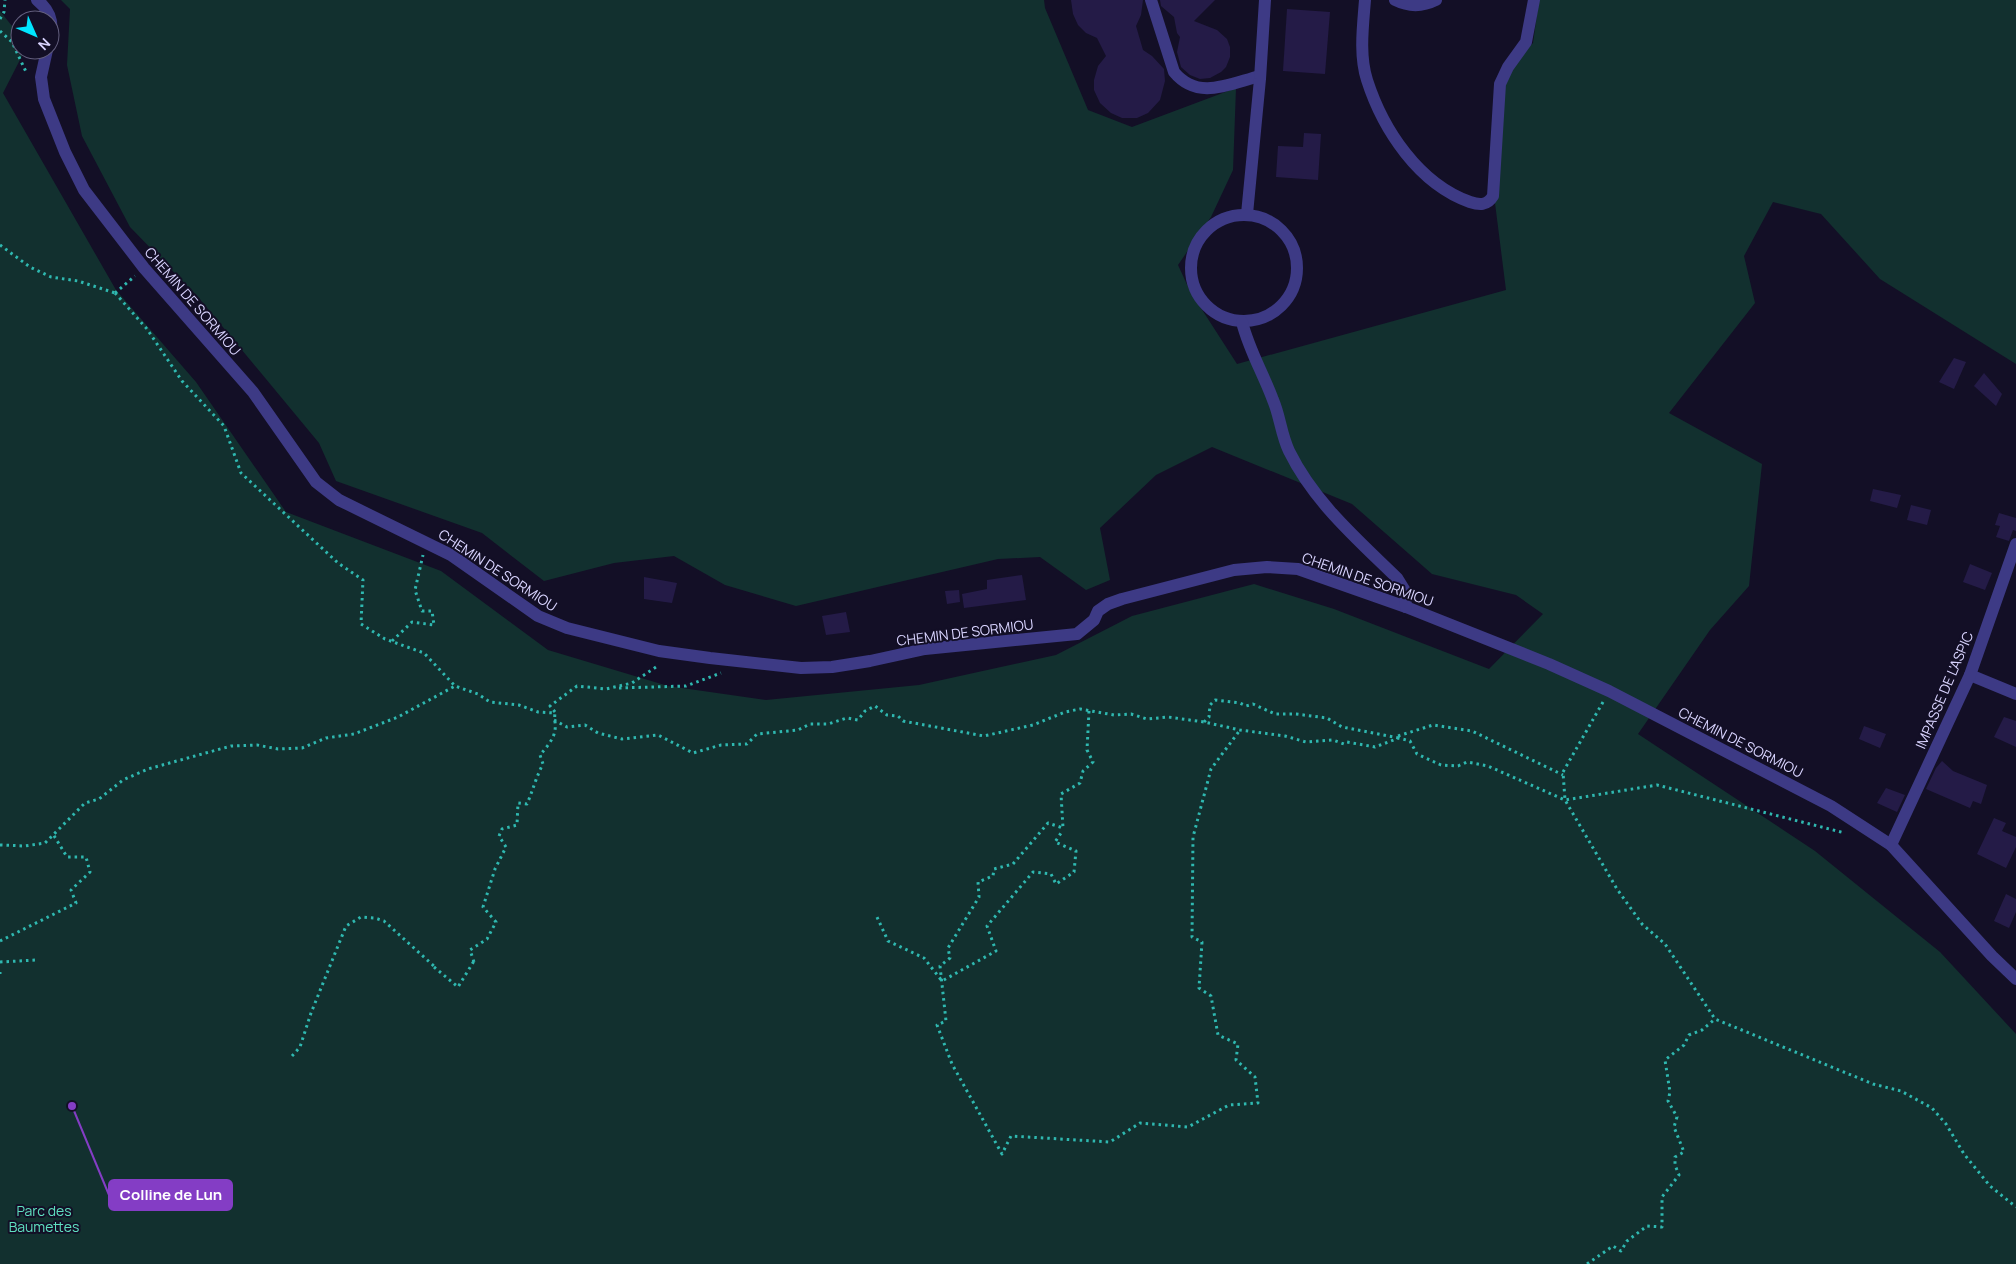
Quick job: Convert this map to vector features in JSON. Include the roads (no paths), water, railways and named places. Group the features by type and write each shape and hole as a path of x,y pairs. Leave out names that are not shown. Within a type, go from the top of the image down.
{"street":[{"path":"37,0 46,10"},
{"path":"1151,0 1174,72 1181,80 1191,86 1208,89 1260,76"},
{"path":"1247,214 1265,0"},
{"path":"1365,0 1364,68 1374,98 1386,124 1401,146 1436,184 1455,196 1477,204 1487,203 1493,196 1500,84 1508,67 1526,42 1534,0"},
{"path":"1396,0 1412,6 1429,4 1436,0"},
{"name":"CHEMIN DE SORMIOU","path":"45,60 41,82 44,99 65,152 84,190 144,268 253,392 310,473 330,493 451,555 516,602 546,620 592,635 676,653 773,666 816,668 870,661 924,649 1077,634 1094,620 1098,610 1108,604 1214,575 1254,568 1298,569 1406,607 1549,664 1610,691 1832,806 1891,845 1992,956 2016,979"},
{"path":"1247,214 1267,220 1284,232 1292,243 1296,256 1297,270 1295,284 1289,296 1280,307 1269,315 1256,320 1242,322 1227,319 1213,312 1202,302 1194,288 1191,274 1191,258 1196,243 1211,226 1218,221 1232,216 1247,214"},
{"path":"1242,322 1250,350 1272,397 1285,441 1298,468 1326,507 1397,578 1404,591 1406,607"},
{"name":"IMPASSE DE L'ASPIC","path":"1891,845 1970,675 2016,544"},
{"path":"1970,675 2016,694"}],"place":[{"name":"Colline de Lun","path":"72,1106"}],"park label":[{"name":"Parc des Baumettes","path":"44,1218"}]}
